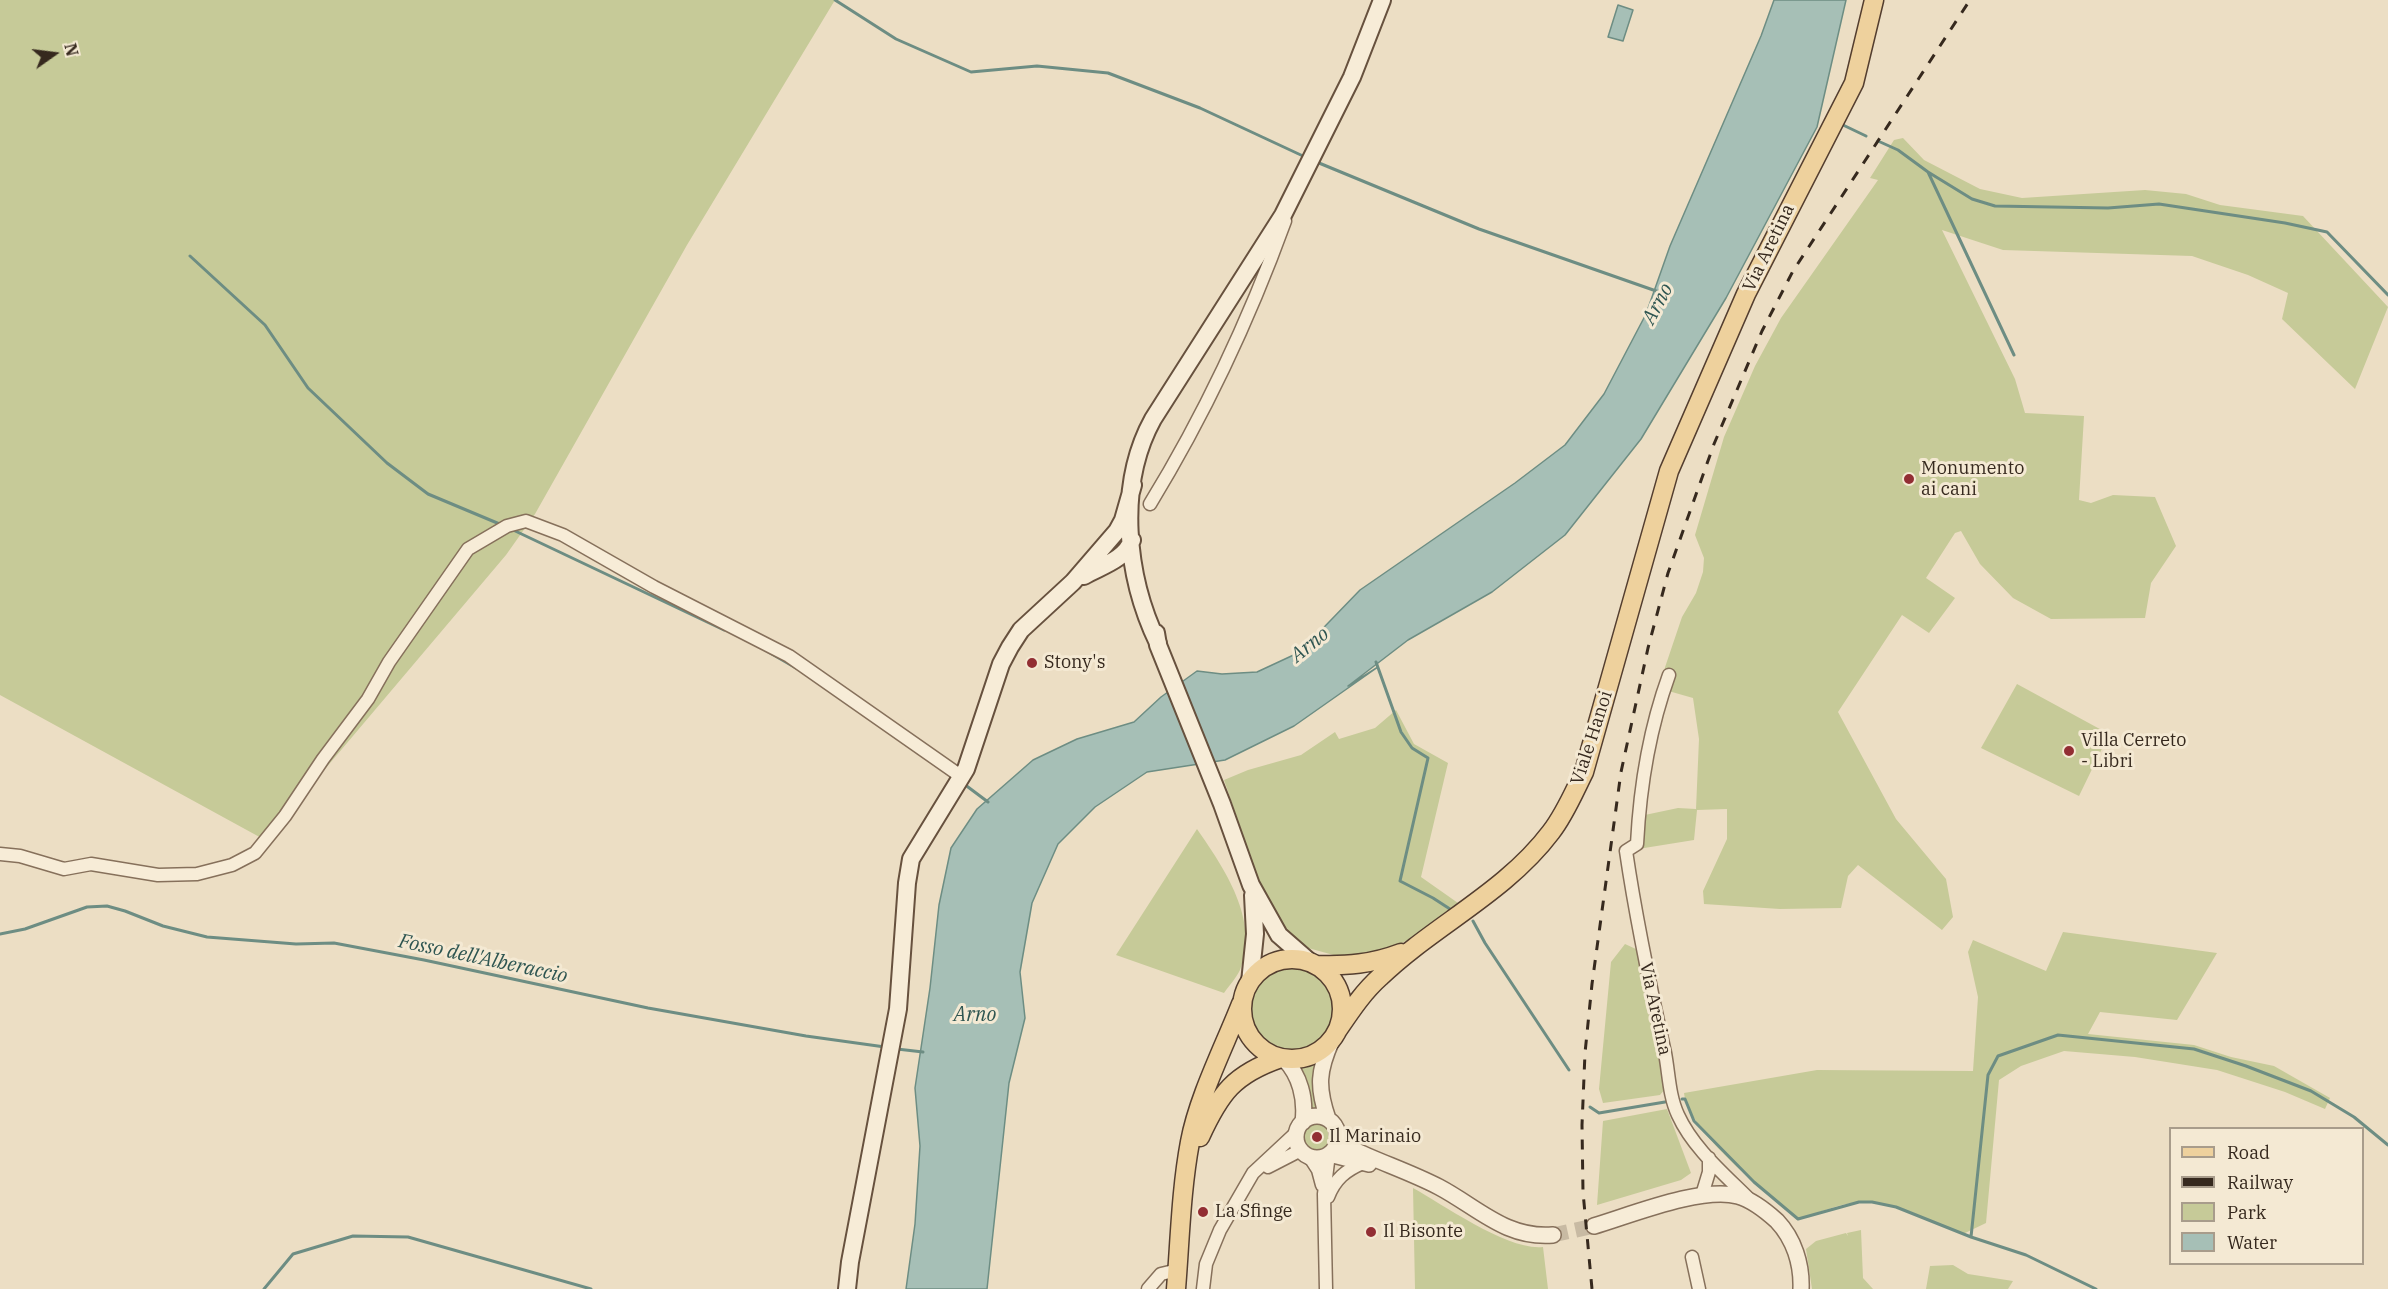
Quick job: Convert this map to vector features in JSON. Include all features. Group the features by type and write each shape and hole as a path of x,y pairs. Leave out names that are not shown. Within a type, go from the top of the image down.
{"main road":[{"path":"1104,558 1123,520 1148,428 1283,215 1352,77 1382,0"},
{"name":"Via Aretina","path":"1660,497 1669,471 1746,294 1854,83 1874,0"},
{"path":"1158,644 1143,569 1147,458 1159,411"},
{"path":"1133,485 1130,546 1141,605"},
{"name":"Viale Hanoi","path":"1188,1163 1205,1125 1222,1096 1235,1081 1258,1066 1282,1058 1297,1059 1310,1056 1322,1050 1378,978 1411,950 1496,888 1527,860 1551,832 1571,800 1584,772 1660,497"},
{"path":"1130,546 1145,510"},
{"path":"847,1289 850,1262 898,1009 907,883 911,859 962,777 1001,664 1021,630 1073,582 1104,558 1116,543 1130,546 1143,569"},
{"path":"1104,558 1122,568 1132,582 1222,804 1251,885 1279,935 1313,963"},
{"path":"1250,982 1255,933 1251,885"},
{"name":"Viale Hanoi","path":"1176,1289 1183,1197 1190,1143 1199,1110 1250,982 1270,963 1290,959 1350,966 1379,961 1411,950"},
{"name":"Viale Hanoi","path":"1313,963 1328,974 1340,994 1342,1016 1334,1036"},
{"path":"1243,1000 1242,1015 1251,1036 1267,1052 1282,1058"}],"street":[{"path":"1145,510 1183,451 1231,356 1263,282 1295,192"},
{"path":"0,854 20,856 64,869 92,864 158,875 197,874 232,865 255,853 285,816 323,759 368,699 389,662 468,549 507,526 526,521 563,535 654,587 789,656 962,777"},
{"name":"Via Aretina","path":"1669,675 1655,712 1645,763 1637,844 1626,851 1650,989 1672,1095 1678,1115 1688,1132 1709,1158 1752,1202 1774,1218 1790,1239 1800,1268 1801,1289"},
{"name":"Viale Hanoi","path":"1334,1036 1323,1060 1319,1082 1322,1102 1328,1119 1337,1133"},
{"path":"1282,1058 1292,1067 1301,1090 1304,1112 1296,1138 1318,1170 1324,1200"},
{"path":"1203,1289 1206,1264 1220,1230 1261,1164 1315,1116 1328,1119"},
{"path":"1326,1289 1324,1200 1329,1154 1337,1143 1337,1133"},
{"path":"1337,1133 1350,1148 1440,1188 1498,1225 1522,1233 1553,1235"},
{"path":"1243,1190 1273,1163 1305,1153 1322,1157 1329,1154 1363,1163 1391,1167"},
{"path":"1702,1195 1709,1172 1709,1158"},
{"path":"1324,1200 1339,1178 1363,1163"},
{"path":"1721,1194 1724,1182 1722,1172"},
{"name":"Via Aretina","path":"1594,1226 1702,1195 1739,1196 1752,1202"},
{"path":"1692,1257 1699,1289"},
{"path":"1148,1289 1161,1274 1178,1270"}],"green space":[{"path":"0,0 835,0 687,245 535,514 506,555 265,840 0,695"},
{"path":"1903,138 1924,160 1980,189 2022,198 2145,190 2186,194 2220,205 2303,216 2388,307 2355,389 2282,319 2288,293 2248,275 2192,256 2003,250 1942,230 2015,379 2025,413 2084,416 2079,500 2091,503 2113,495 2155,497 2176,546 2151,583 2145,618 2051,619 2013,598 1980,564 1961,531 1955,533 1926,578 1955,598 1929,633 1902,615 1838,712 1896,819 1946,879 1953,917 1942,930 1858,865 1848,876 1841,908 1780,909 1704,904 1703,891 1727,839 1727,809 1697,810 1694,840 1638,849 1640,816 1678,808 1696,809 1699,739 1693,698 1658,688 1682,617 1696,593 1703,572 1704,558 1695,535 1724,437 1755,366 1781,318 1878,180 1870,178 1894,140"},
{"path":"2017,684 2109,734 2079,796 1981,748"},
{"path":"1396,710 1414,744 1448,763 1421,877 1458,903 1411,938 1380,955 1341,957 1308,948 1279,925 1262,890 1224,780 1248,770 1301,755 1335,732 1339,739 1375,728"},
{"path":"1197,829 1228,878 1236,895 1246,932 1245,951 1240,970 1224,993 1116,955"},
{"path":"2063,932 2217,953 2177,1020 2100,1012 2088,1034 2194,1045 2231,1057 2274,1066 2330,1098 2325,1109 2285,1092 2217,1070 2135,1057 2064,1051 2021,1066 1999,1080 1986,1223 1963,1234 1900,1208 1873,1202 1845,1204 1798,1219 1731,1161 1699,1126 1689,1109 1684,1093 1817,1070 1973,1071 1978,997 1968,952 1973,940 2046,971"},
{"path":"1625,944 1638,950 1665,1089 1660,1095 1603,1103 1599,1089 1611,962"},
{"path":"1292,967 1308,970 1322,979 1331,993 1334,1009 1331,1025 1322,1039 1308,1048 1292,1051 1276,1048 1262,1039 1253,1025 1250,1009 1253,993 1262,979 1276,970"},
{"path":"1318,1064 1321,1110 1309,1111 1297,1069"},
{"path":"1667,1109 1691,1173 1681,1180 1597,1205 1603,1121"},
{"path":"1317,1124 1326,1128 1330,1137 1326,1146 1317,1150 1308,1146 1304,1137 1308,1128"},
{"path":"1413,1188 1495,1235 1512,1242 1543,1247 1548,1289 1415,1289"},
{"path":"1861,1230 1863,1278 1873,1289 1812,1289 1806,1249 1816,1241 1846,1233 1848,1236 1847,1233"},
{"path":"1953,1265 1968,1274 2013,1281 2008,1289 1926,1289 1930,1266"}],"water":[{"name":"Arno","path":"1774,0 1846,0 1817,127 1726,298 1641,439 1565,535 1492,592 1408,640 1348,686 1378,667 1294,726 1225,760 1147,772 1095,807 1058,844 1032,903 1020,972 1025,1018 1009,1083 987,1289 906,1289 915,1224 920,1146 915,1088 930,988 939,905 951,848 977,809 1033,760 1077,739 1134,722 1161,697 1197,671 1222,674 1257,672 1300,652 1360,590 1515,483 1565,445 1604,394 1646,314 1670,246 1761,36"},
{"path":"1618,5 1633,10 1623,41 1608,37"}],"waterway":[{"path":"835,0 896,39 971,72 1037,66 1108,73 1200,108 1303,156"},
{"path":"1843,125 1866,136"},
{"path":"1878,141 1898,150 1972,199 1995,206 2108,208 2159,204 2285,223 2327,232 2388,295"},
{"path":"1319,163 1479,229 1659,292"},
{"path":"1928,172 2014,355"},
{"path":"190,256 265,325 308,388 387,463 428,494 502,525"},
{"path":"511,529 724,630"},
{"path":"765,650 796,668"},
{"path":"1376,662 1401,732 1412,748 1428,758 1400,881 1453,911"},
{"path":"964,784 988,802"},
{"name":"Fosso dell'Alberaccio","path":"0,934 25,929 87,907 107,906 163,926 207,937 296,944 334,943 648,1008 806,1036 885,1047"},
{"path":"1473,921 1485,943 1569,1070"},
{"path":"1971,1237 1988,1075 1998,1056 2058,1035 2194,1049 2246,1066 2311,1091 2354,1117 2388,1145"},
{"name":"Fosso dell'Alberaccio","path":"897,1049 923,1052"},
{"path":"1682,1099 1685,1099 1694,1121 1754,1182 1798,1219 1859,1202 1896,1207 1971,1237 2026,1255 2096,1289"},
{"path":"1590,1107 1599,1113 1665,1102"},
{"path":"264,1289 293,1254 353,1236 408,1237 591,1289"}],"tunnel":[{"path":"1553,1235 1594,1226"}],"railway":[{"path":"1592,1289 1583,1192 1582,1125 1585,1053 1592,984 1621,772 1648,648 1668,573 1714,444 1762,331 1793,271 1970,0"}],"place":[{"name":"Monumento ai cani","path":"1909,479"},
{"name":"Stony's","path":"1032,663"},
{"name":"Villa Cerreto - Libri","path":"2069,751"},
{"name":"Il Marinaio","path":"1317,1137"},
{"name":"La Sfinge","path":"1203,1212"},
{"name":"Il Bisonte","path":"1371,1232"}]}
